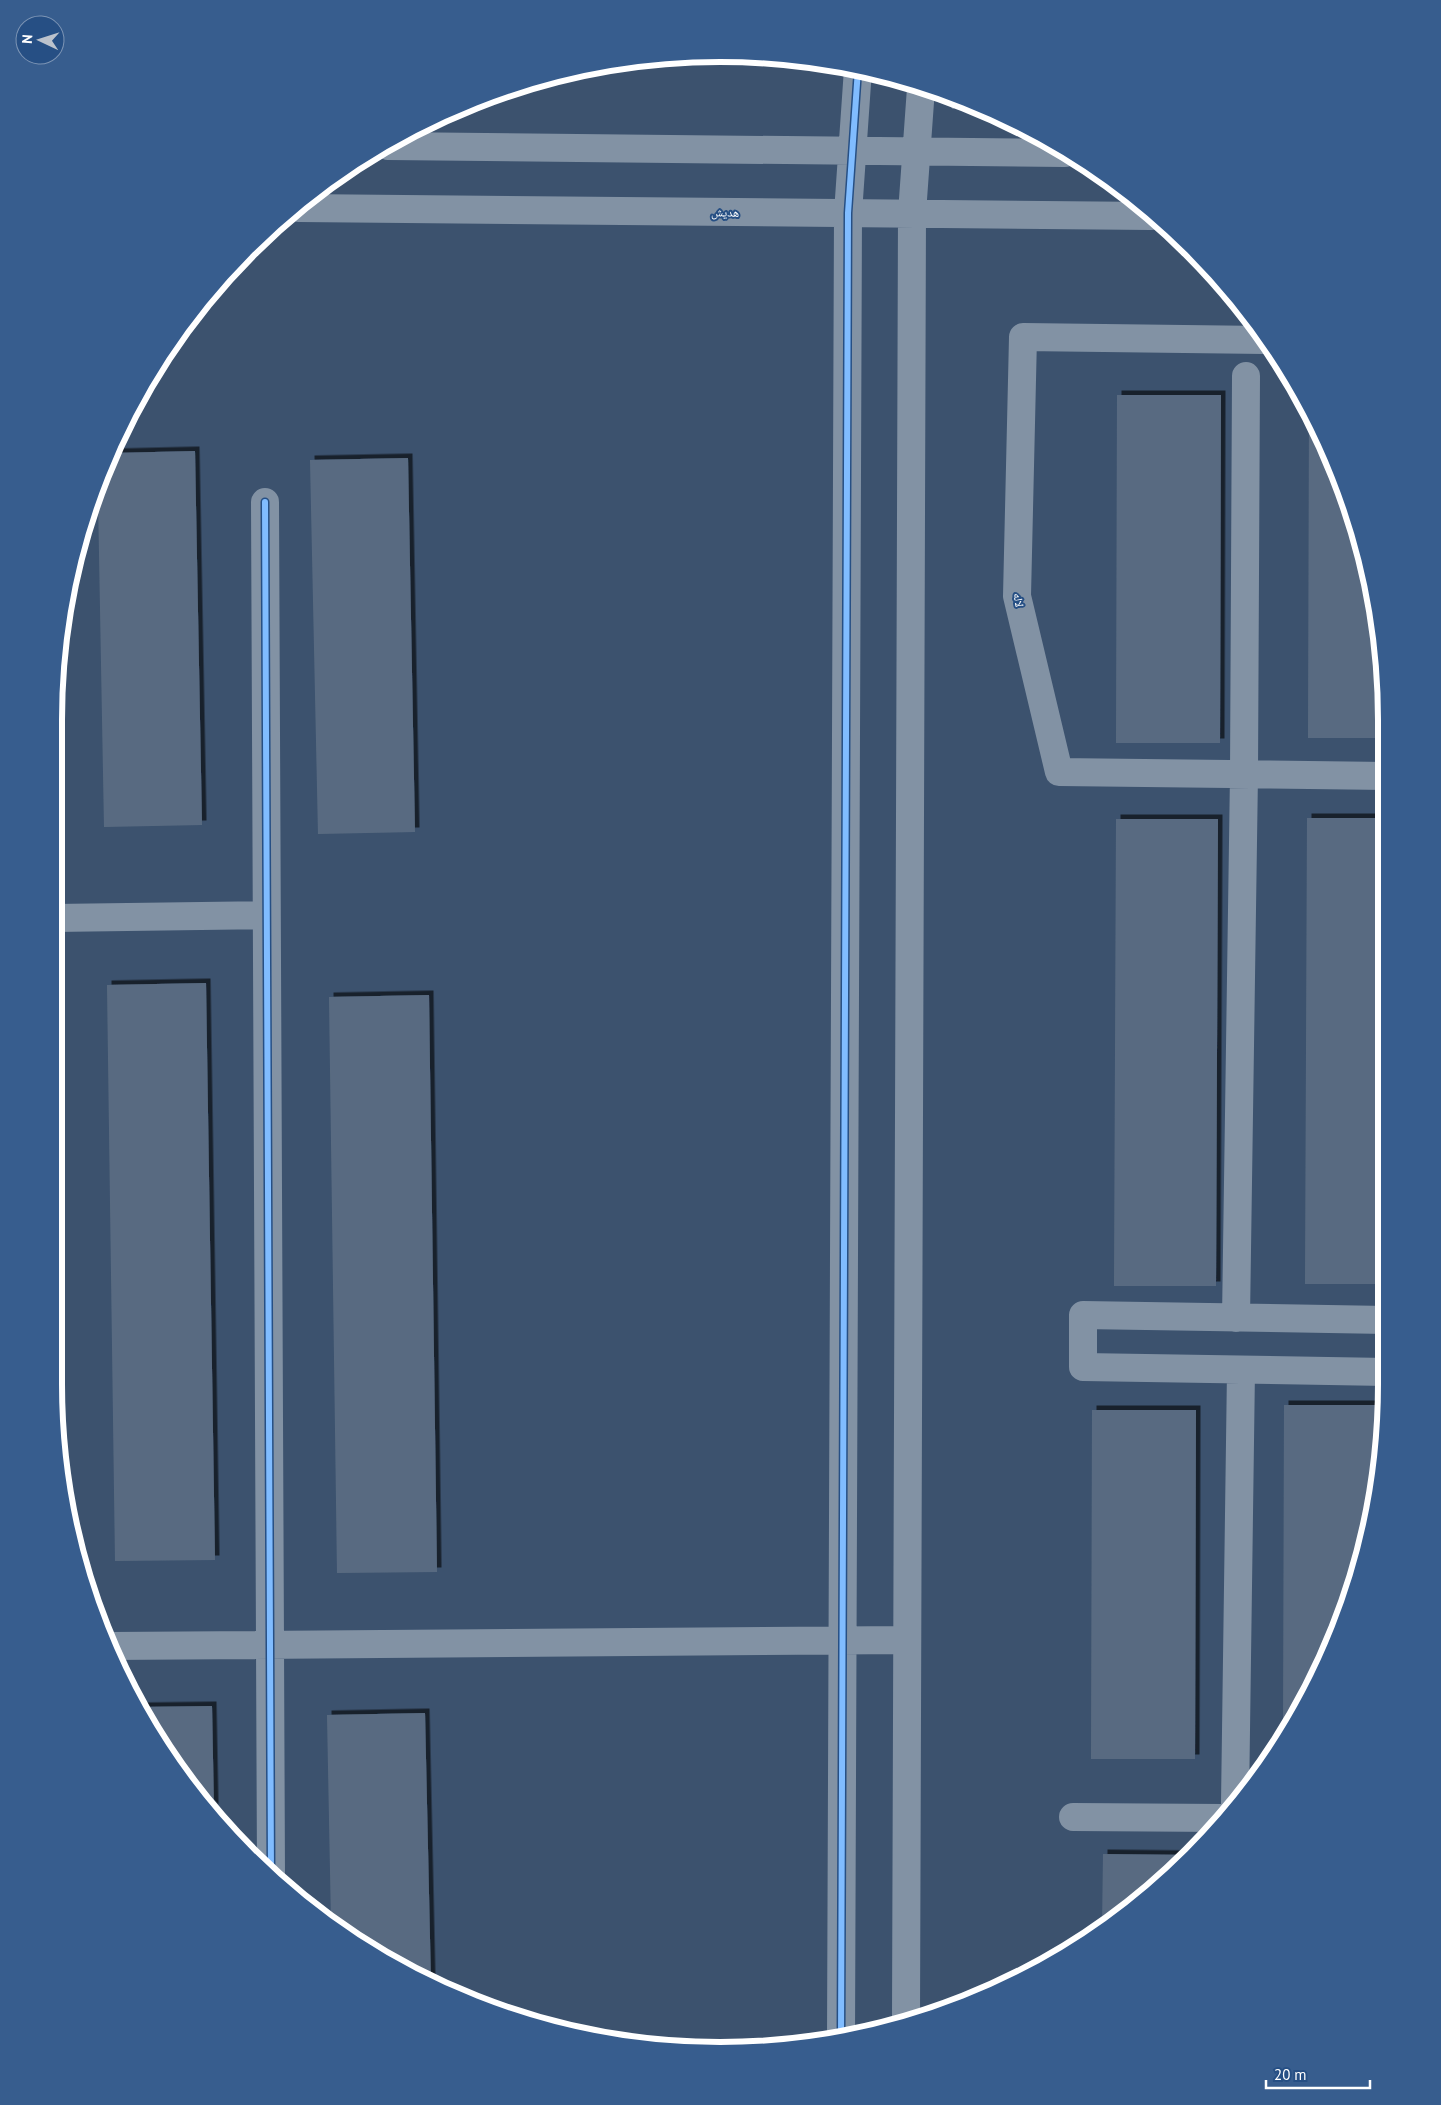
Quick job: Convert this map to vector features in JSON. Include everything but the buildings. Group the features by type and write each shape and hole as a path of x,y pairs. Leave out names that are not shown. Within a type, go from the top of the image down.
{"street":[{"path":"841,2031 848,213 857,77"},
{"path":"906,2016 912,214 921,94"},
{"path":"401,146 1051,152"},
{"name":"هدیش","path":"308,208 1142,216"},
{"name":"لاله","path":"1257,340 1023,337 1017,596 1060,772 1378,776"},
{"path":"1236,1318 1244,774 1246,376"},
{"path":"265,502 271,1864"},
{"path":"62,918 266,915"},
{"path":"1378,1320 1083,1315 1083,1367 1378,1372"},
{"path":"1235,1794 1242,1370"},
{"path":"117,1646 842,1642 907,1640"},
{"path":"1073,1817 1215,1818"}],"cycle path":[{"path":"841,2031 848,213 857,77"},
{"path":"265,502 271,1864"}]}
